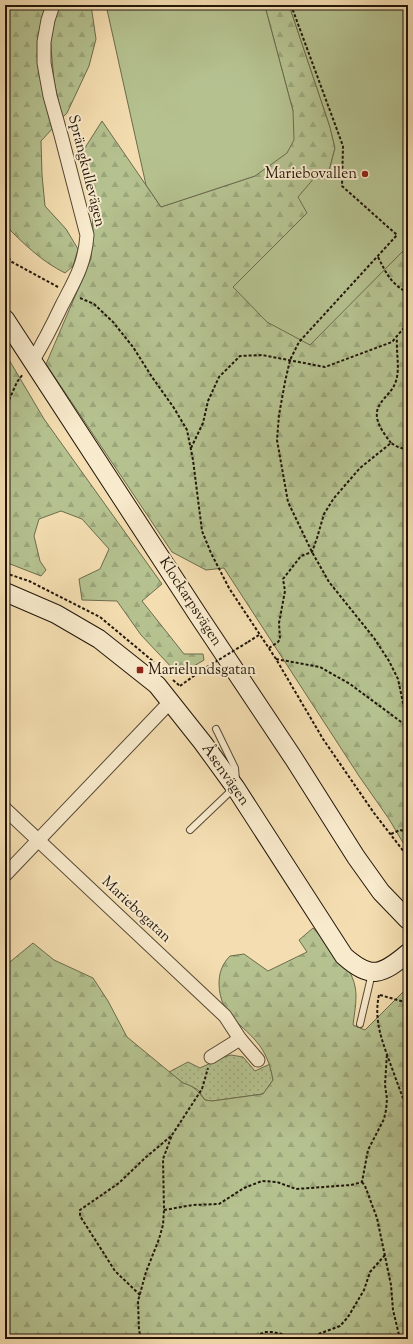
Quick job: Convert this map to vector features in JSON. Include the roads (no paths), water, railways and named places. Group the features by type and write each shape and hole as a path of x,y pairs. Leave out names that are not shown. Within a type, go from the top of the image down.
{"street":[{"name":"Sprängkullevägen","path":"33,360 50,330 82,265 87,235 50,96 44,63 44,42 48,20 53,5"},
{"name":"Klockarpsvägen","path":"5,319 294,759 356,857 382,892 408,920"},
{"name":"Åsenvägen","path":"5,592 56,614 99,639 157,685 171,701 235,787 344,956 362,970 372,972"},
{"path":"5,875 171,701"},
{"name":"Mariebogatan","path":"5,810 225,1016 240,1039 258,1060"},
{"path":"372,972 388,968 408,953"},
{"path":"211,1057 240,1039"}],"lane":[{"path":"190,830 235,787 237,777 235,768 216,729"},
{"path":"360,1024 372,972"}],"place":[{"name":"Mariebovallen","path":"365,174"},
{"name":"Marielundsgatan","path":"140,670"}]}
